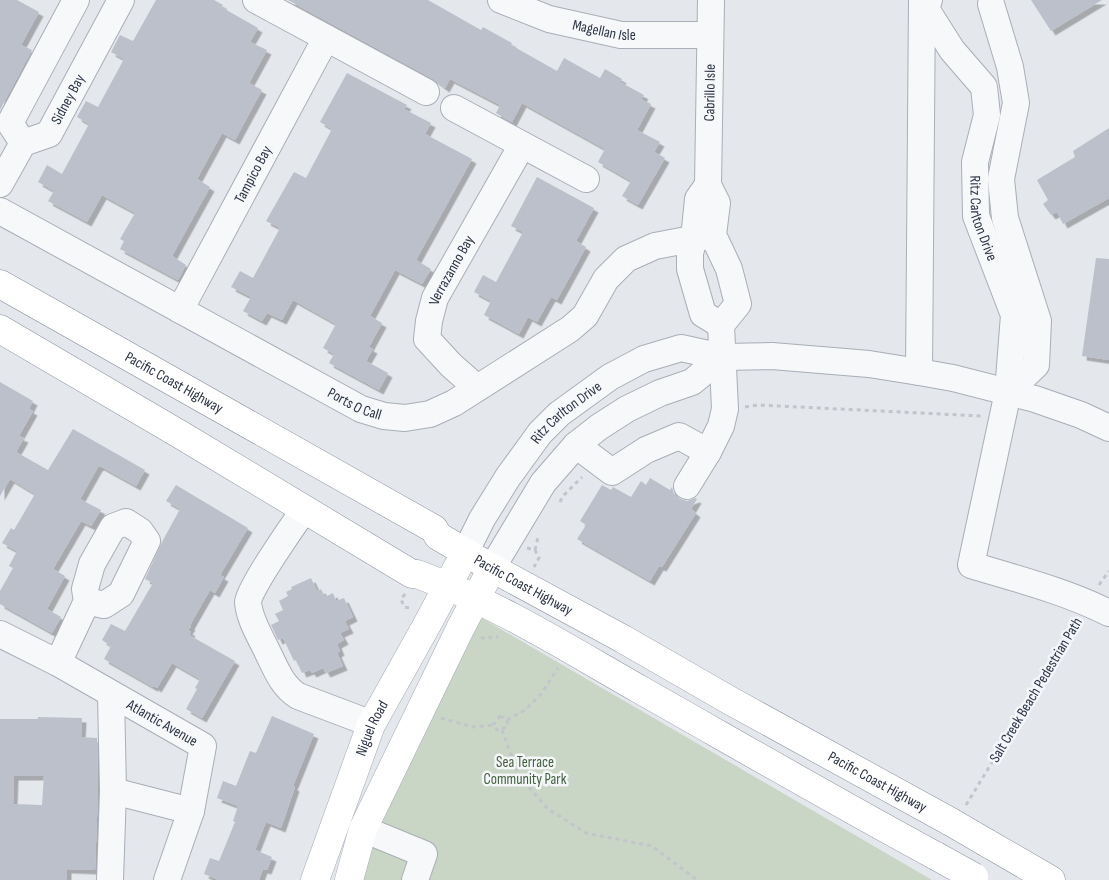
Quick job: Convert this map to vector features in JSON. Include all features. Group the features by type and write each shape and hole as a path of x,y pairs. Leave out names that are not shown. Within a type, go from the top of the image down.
{"main road":[{"name":"Pacific Coast Highway","path":"0,284 434,529 438,536 464,553 623,639 729,700 957,816 987,843 1051,880"},
{"path":"0,329 412,574 417,574 448,586 506,614 976,879"},
{"name":"Niguel Road","path":"315,880 372,724 448,586 464,553"},
{"path":"348,880 362,829 492,568"}],"street":[{"path":"0,184 23,143 10,123 76,0"},
{"path":"89,0 117,7"},
{"path":"256,0 426,92"},
{"name":"Magellan Isle","path":"501,0 549,19 621,35 710,35"},
{"name":"Cabrillo Isle","path":"711,0 708,185 717,203 704,237 690,253 690,269 702,314 721,325"},
{"path":"919,372 922,0"},
{"name":"Ritz Carlton Drive","path":"929,0 926,9 952,50 984,87 987,115 975,162 976,216 1014,315 1008,392"},
{"name":"Ritz Carlton Drive","path":"991,4 1010,68 1016,102 1000,179 1005,218 1038,321 1036,365 1008,392"},
{"name":"Sidney Bay","path":"23,143 49,134 117,7"},
{"name":"Tampico Bay","path":"180,310 326,38"},
{"path":"454,108 586,179"},
{"name":"Verrazanno Bay","path":"477,388 450,365 427,339 429,321 435,298 522,145"},
{"name":"Ports O Call","path":"0,211 361,409 384,416 405,418 430,414 454,403 570,329 585,316 606,279 626,259 655,246 704,237"},
{"path":"687,486 708,452 721,426 724,409 721,325 738,304 729,269 704,237"},
{"path":"693,280 729,269"},
{"name":"Ritz Carlton Drive","path":"464,553 508,477 540,433 559,414 610,377 644,359 681,348 722,357 772,356 869,364 952,378 1035,398 1081,415 1109,428"},
{"name":"Ritz Carlton Drive","path":"492,568 543,483 576,445 627,409 660,393 692,382 722,357"},
{"path":"1008,392 971,565 1053,590 1099,608"},
{"path":"576,445 612,472 646,450 679,436 708,452"},
{"path":"304,510 268,563 252,591 248,601 252,618 279,676 289,691 372,724"},
{"path":"58,663 87,601"},
{"name":"Atlantic Avenue","path":"0,634 58,663 203,746 191,810 167,880"},
{"path":"110,880 114,791 111,694"},
{"path":"114,791 191,810"},
{"path":"362,829 424,854 415,880"}],"path":[{"name":"Salt Creek Beach Pedestrian Path","path":"957,816 1099,608 1101,581 1109,572"},
{"path":"495,636 503,640"},
{"path":"480,643 485,639"},
{"path":"507,720 525,710 541,694 559,667 551,663"},
{"path":"444,709 440,718 473,727 493,724 500,716 507,720"},
{"path":"502,730 508,724 507,720"},
{"path":"493,724 497,730 502,730"},
{"path":"502,730 519,776 548,809 586,832 652,846 697,880"}],"green space":[{"name":"Sea Terrace Community Park","path":"480,617 932,880 355,880"}],"building":[{"path":"0,0 17,0 39,12 21,45 32,50 0,110"},
{"path":"156,0 214,0 223,5 221,7 258,28 250,42 267,50 249,83 262,90 235,140 222,133 197,179 210,187 172,256 186,265 178,280 120,249 124,241 120,239 135,213 102,195 87,222 48,201 54,191 38,182 47,165 62,174 89,124 77,117 86,101 98,107 124,59 111,52 120,35 133,41"},
{"path":"288,0 428,0 481,30 483,27 557,71 564,58 600,78 605,69 622,79 620,82 644,95 641,99 651,104 637,130 660,142 654,152 665,158 638,205 622,196 631,181 598,162 605,149 522,103 512,122 496,113 500,105 450,79 445,88 433,79"},
{"path":"1031,0 1102,0 1051,31"},
{"path":"347,73 407,105 404,109 431,123 425,134 472,159 416,260 431,269 422,284 395,270 370,316 382,323 369,347 373,349 366,361 388,373 379,390 329,363 334,354 323,348 336,324 293,300 282,320 267,313 262,321 243,311 251,297 231,287 240,271 253,278 280,228 266,221 294,172 306,178 332,129 320,122"},
{"path":"1109,128 1109,198 1063,224 1057,212 1051,215 1043,204 1048,200 1037,180 1075,157 1073,151"},
{"path":"537,177 594,208 576,241 586,247 557,300 551,297 537,322 528,317 519,334 484,315 491,301 474,292 483,275 496,282 523,232 511,226"},
{"path":"1096,258 1109,259 1109,360 1082,356"},
{"path":"0,382 33,401 29,409 33,411 19,436 24,438 16,452 48,470 73,429 145,470 136,486 100,466 98,467 80,499 101,510 91,526 81,521 53,569 65,576 47,609 61,617 52,633 0,604 0,591 13,568 9,566 17,551 2,543 11,528 14,530 35,494 10,479 0,496"},
{"path":"650,478 670,490 672,487 674,494 680,499 687,501 697,499 691,509 696,513 662,567 659,566 650,581 577,539 586,525 580,521 602,485 611,490 613,487 631,497 641,481 646,485"},
{"path":"176,485 248,528 220,575 224,577 215,593 210,590 188,630 191,632 189,635 235,661 202,718 186,709 197,689 195,688 200,679 172,663 157,688 104,659 111,646 102,640 111,624 125,631 153,583 145,579 180,509 166,501"},
{"path":"311,578 317,591 321,589 325,597 333,593 336,601 344,598 353,617 345,621 349,629 340,633 344,640 337,644 340,651 337,653 343,666 326,673 323,668 312,673 310,670 302,673 283,638 278,640 271,625 279,621 275,614 283,610 279,601 288,596 286,592 292,589 291,587"},
{"path":"272,716 314,734 293,786 295,787 281,828 266,822 255,850 272,857 267,870 263,869 259,880 219,880 204,874 210,858 219,861 235,822 233,821 238,806 217,798 223,781 236,786 250,751 256,753"},
{"path":"38,717 82,718 81,737 97,738 98,791 95,870 67,869 67,880 0,880 0,719 38,719","holes":["14,776 44,776 42,805 13,804"]}]}
